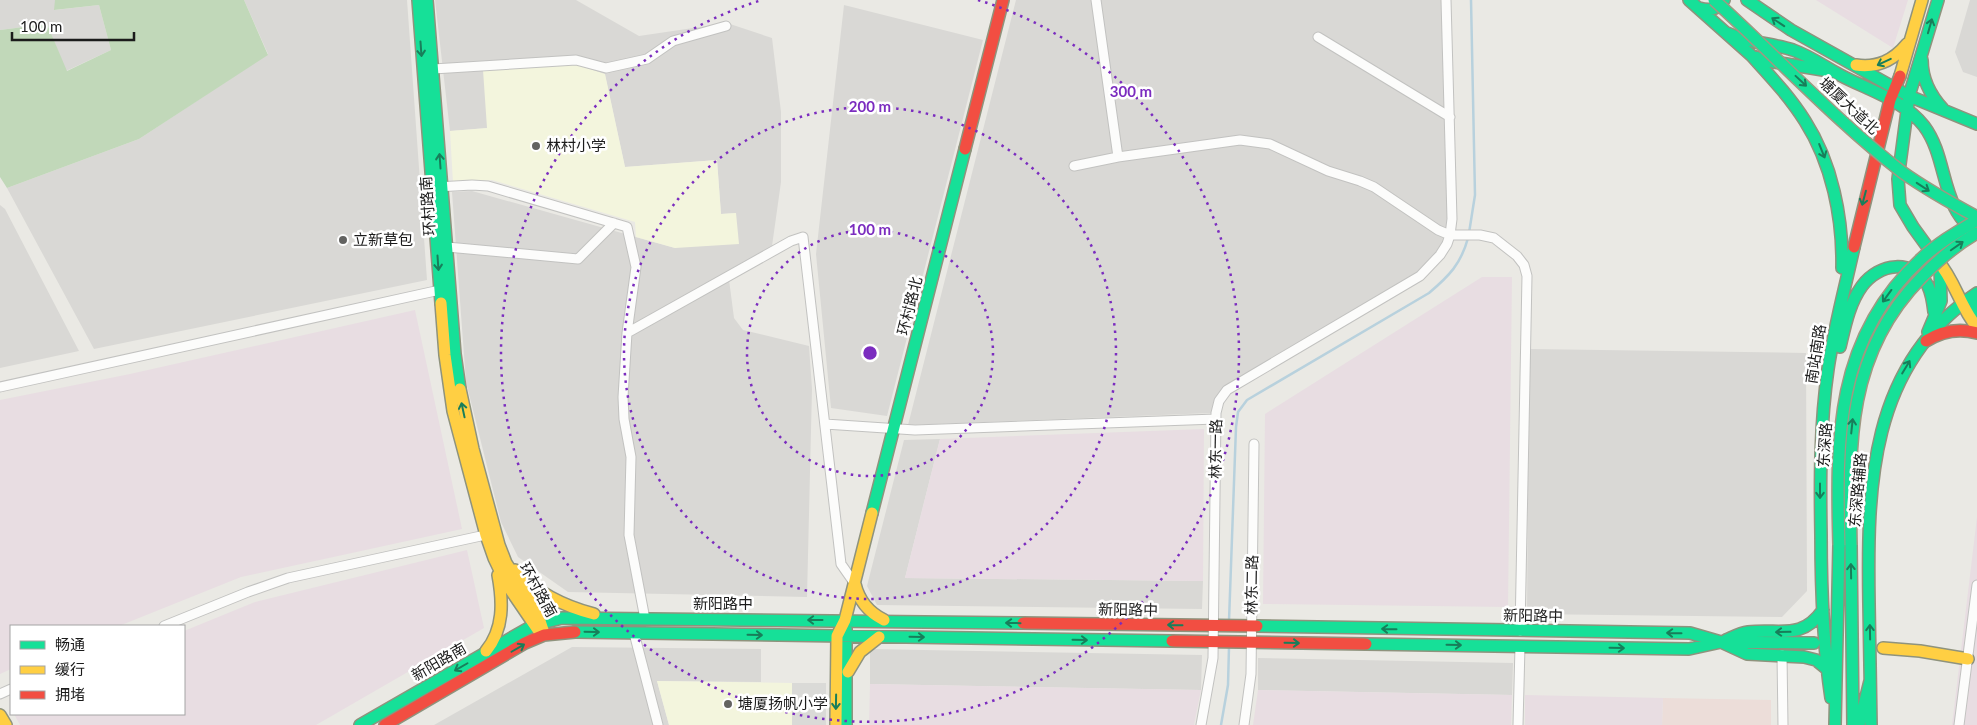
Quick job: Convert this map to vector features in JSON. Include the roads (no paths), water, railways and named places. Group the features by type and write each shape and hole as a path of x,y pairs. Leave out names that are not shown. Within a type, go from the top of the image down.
{"main road":[{"name":"环村路南","path":"418,0 437,187 447,247 458,382 490,534"},
{"name":"环村路南","path":"427,0 433,69 440,290 446,362 453,411 498,557 515,580 544,635"},
{"name":"环村路北","path":"842,636 1003,0"},
{"path":"1690,0 1752,56 1776,81 1796,105 1817,139 1828,169 1838,210 1842,247 1841,278 1836,321"},
{"name":"塘厦大道北","path":"1714,0 1880,156 1944,200 1977,218"},
{"path":"1699,8 1715,9 1721,6 1724,0"},
{"name":"塘厦大道北","path":"1748,0 1791,30 1908,96 1977,124"},
{"name":"南站南路","path":"1835,724 1827,669 1823,610 1820,493 1823,416 1828,371 1836,321 1845,288 1856,229 1890,100 1896,88 1922,0"},
{"path":"1938,0 1908,96 1898,178 1898,196 1900,205 1908,219 1937,260 1947,270 1969,318 1977,327"},
{"path":"1727,33 1743,39 1804,54 1906,110 1918,120 1930,135 1953,206 1965,225 1977,234"},
{"path":"1851,64 1864,67 1882,64 1901,52 1910,40"},
{"path":"1923,53 1922,74 1924,84 1935,102 1947,113"},
{"path":"1752,56 1768,61 1805,66 1838,74"},
{"name":"东深路","path":"1835,724 1838,626 1838,462 1840,426 1854,360 1863,338 1886,298 1908,271 1947,237 1977,218"},
{"name":"东深路","path":"1853,725 1849,485 1852,425 1857,395 1872,349 1893,309 1917,279 1954,248 1977,234"},
{"path":"1922,344 1941,301 1942,277 1937,260"},
{"path":"1823,416 1835,364 1851,309 1857,295 1869,278 1889,267 1906,267 1915,271 1927,281 1933,297 1933,322"},
{"name":"东深路辅路","path":"1871,725 1869,519 1874,459 1886,410 1893,392 1922,344 1962,304 1977,293"},
{"path":"1977,300 1974,315 1977,327"},
{"path":"1922,344 1932,337 1948,331 1962,330 1977,333"},
{"path":"498,557 552,599 569,607 611,618"},
{"path":"482,654 495,640 500,616 501,589 498,557"},
{"path":"855,584 859,597 866,608 877,616 889,621"},
{"path":"1721,642 1748,632 1800,631 1810,626 1819,618 1823,610"},
{"name":"新阳路中","path":"538,623 562,618 845,620 1690,633 1721,642"},
{"name":"新阳路南","path":"360,725 538,623"},
{"name":"新阳路中","path":"544,635 565,632 1690,649 1721,642 1814,643"},
{"name":"新阳路南","path":"385,725 525,643 544,635"},
{"path":"808,636 823,642 830,650 835,660 837,671"},
{"path":"836,725 837,671 842,636"},
{"path":"842,636 846,682 846,725"},
{"path":"846,682 850,668 857,655 867,644 879,637"},
{"path":"1721,642 1747,654 1782,655 1816,660 1827,669"},
{"path":"1883,648 1920,651 1972,660"},
{"path":"1858,725 1870,681"},
{"path":"0,715 6,725"}],"street":[{"path":"1096,0 1118,157"},
{"path":"1446,0 1453,201 1450,235"},
{"path":"433,69 576,60 606,68 647,59 673,41 726,26"},
{"path":"1318,38 1450,117"},
{"path":"1074,166 1118,157 1240,140 1257,141 1270,144 1328,171 1374,187 1438,230 1450,235 1480,235 1494,238 1517,256 1524,265 1527,276 1520,631"},
{"path":"437,187 488,186 627,227 636,267 627,333 623,397 624,419 631,457 629,535 645,619"},
{"path":"447,247 578,260 614,223"},
{"name":"林东一路","path":"1201,725 1213,658 1218,642 1219,626 1216,419 1219,401 1227,390 1420,276 1440,254 1450,235"},
{"path":"627,333 791,241 803,237 841,564 855,584"},
{"path":"0,387 440,290"},
{"path":"825,424 915,430 1216,419"},
{"name":"林东二路","path":"1244,725 1251,674 1247,642 1254,444"},
{"path":"166,625 288,578 490,534"},
{"path":"1959,725 1972,660 1977,585"},
{"path":"634,633 658,725"},
{"path":"1518,725 1520,646"},
{"path":"1782,655 1783,725"}],"waterway":[{"path":"1469,233 1475,195 1471,0"},
{"path":"1229,621 1238,412 1247,400 1429,293 1443,281 1458,262 1468,238"},
{"path":"1221,725 1228,685 1229,647"}],"place":[{"name":"林村小学","path":"536,146"},
{"name":"立新草包","path":"343,240"},
{"name":"塘厦扬帆小学","path":"728,704"}]}
